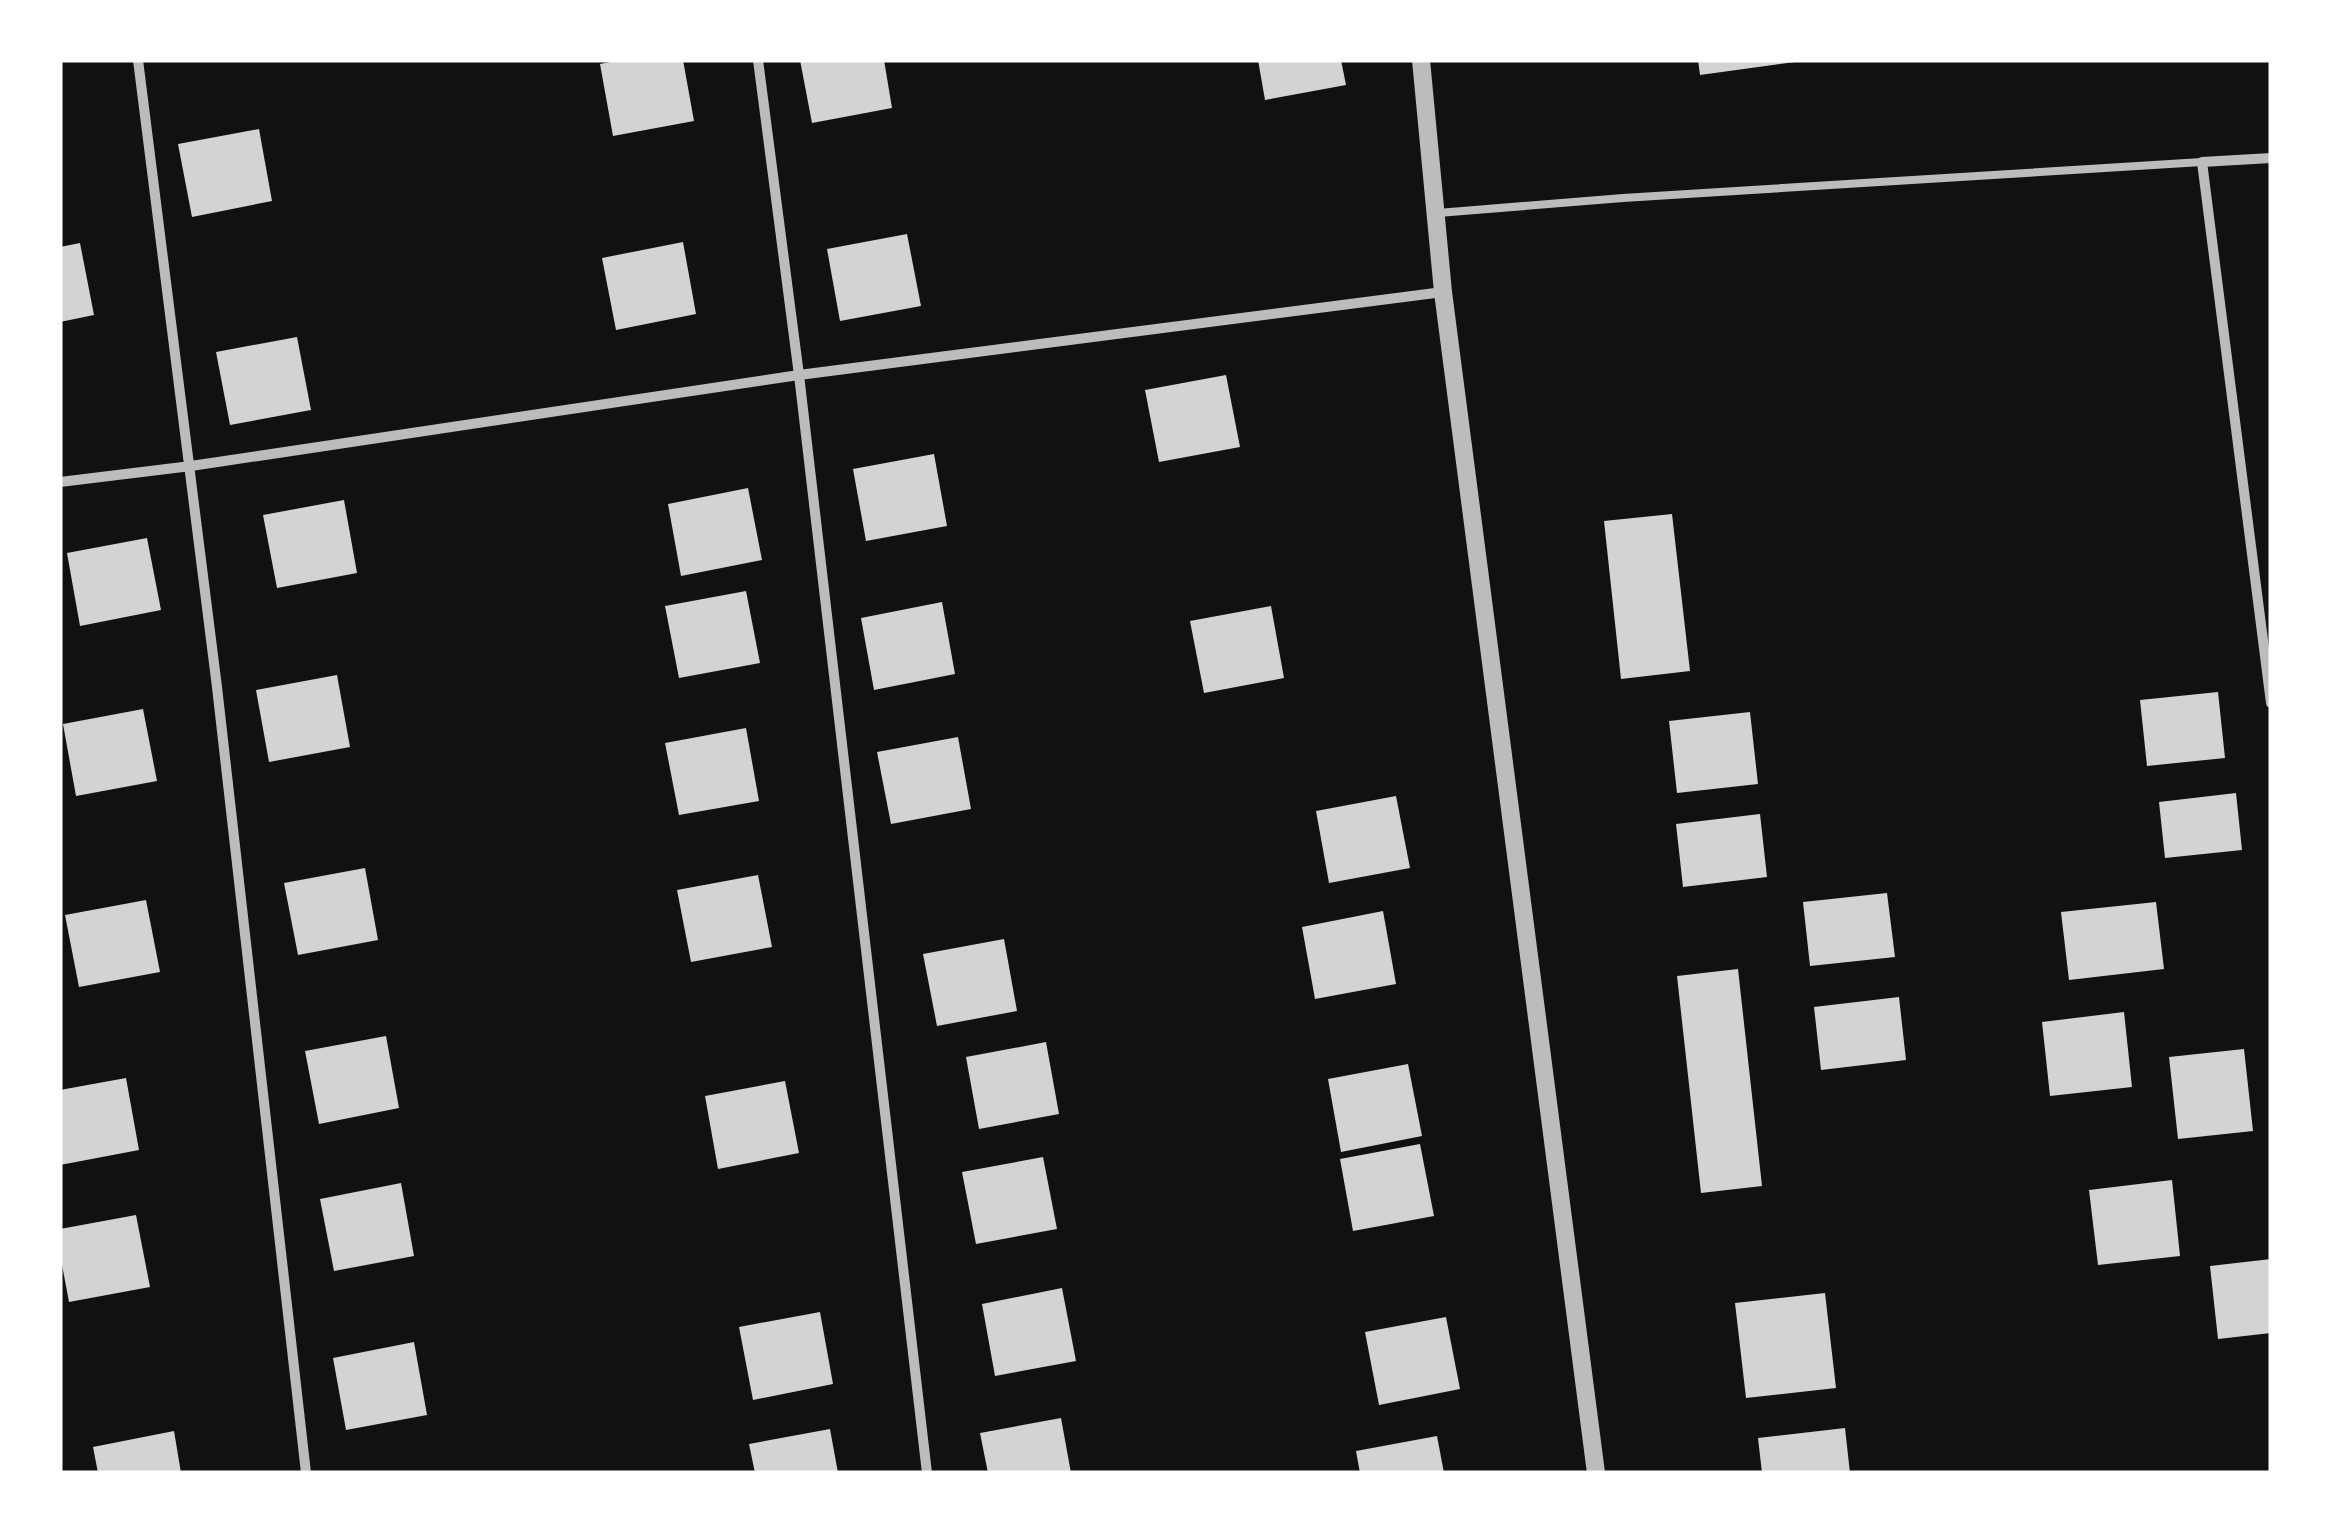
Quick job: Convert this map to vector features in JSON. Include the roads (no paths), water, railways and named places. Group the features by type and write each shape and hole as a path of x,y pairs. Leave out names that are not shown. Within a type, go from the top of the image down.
{"street":[{"path":"138,60 191,466 306,1473"},
{"path":"758,60 799,374 926,1473"},
{"path":"1421,60 1443,292 1596,1473"},
{"path":"2271,158 2202,162 2271,703"},
{"path":"60,482 191,466 799,374 1443,292"}],"lane":[{"path":"1436,213 2202,162"}]}
